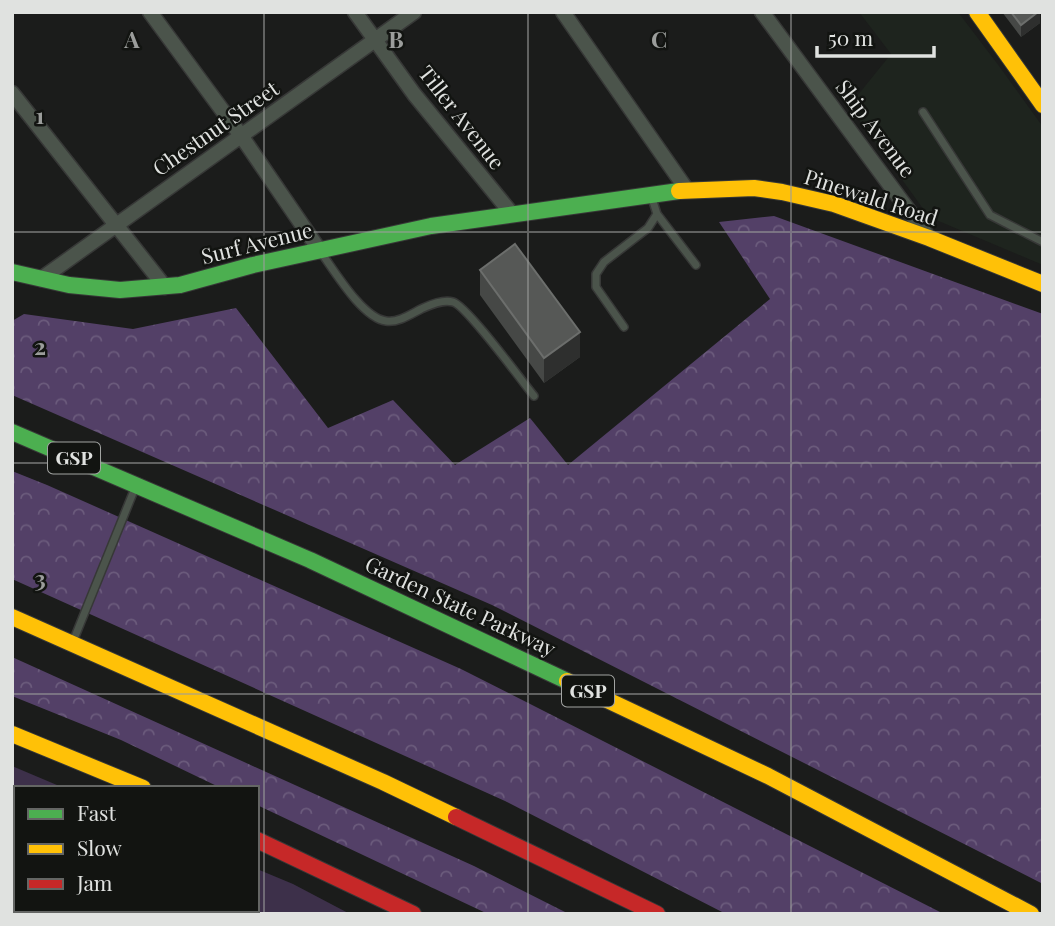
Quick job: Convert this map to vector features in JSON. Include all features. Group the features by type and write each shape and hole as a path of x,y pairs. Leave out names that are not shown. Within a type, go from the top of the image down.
{"main road":[{"path":"976,12 1043,104"},
{"name":"Pinewald Road","path":"512,214 687,190 754,188 834,204 929,237 1043,284"},
{"name":"Surf Avenue","path":"12,272 69,285 120,290 165,287 431,226 512,214"},
{"name":"Garden State Parkway","path":"12,432 310,560 768,776 1031,914"},
{"path":"12,617 383,782 657,914"},
{"path":"12,734 139,786"},
{"path":"259,841 413,914"}],"street":[{"path":"150,12 242,137 320,251"},
{"name":"Tiller Avenue","path":"355,12 414,94 512,214"},
{"name":"Chestnut Street","path":"41,279 414,12"},
{"path":"563,12 687,190"},
{"name":"Ship Avenue","path":"762,12 929,237"},
{"path":"12,93 165,287"}],"lane":[{"path":"923,112 990,215 1043,242"},
{"path":"651,195 657,214 696,265"},
{"path":"624,327 596,287 596,274 604,262 648,228 657,214"},
{"path":"320,251 364,309 387,322 404,318 438,303 453,302 468,313 534,396"},
{"path":"72,643 136,484"}],"shaded area":[{"path":"859,12 958,12 999,66 1043,127 1043,265 929,217 849,106 891,54"},
{"path":"12,766 59,786 14,786 14,912 259,912 259,870 293,884 350,914 12,914"}],"green space":[{"path":"774,216 1043,314 1043,884 492,605 12,395 12,321 24,314 133,329 236,308 328,428 393,400 455,465 530,418 568,465 770,299 719,222"},
{"path":"12,471 461,669 944,914 726,914 505,801 12,579"},
{"path":"12,657 474,866 569,914 488,914 259,806 259,786 217,786 121,740 12,696"}],"building":[{"path":"1011,12 1038,12 1021,25"},
{"path":"515,244 580,332 544,358 480,270"}],"traffic: fast":[{"path":"12,272 69,285 120,290 180,285 253,265 431,226 679,191"},
{"path":"12,432 310,560 567,681"}],"traffic: slow":[{"path":"977,12 1043,105"},
{"path":"679,191 754,188 834,204 929,238 1043,284"},
{"path":"12,617 456,817"},
{"path":"567,681 768,776 1031,914"},
{"path":"12,734 138,786"}],"traffic: jam":[{"path":"456,817 657,914"},
{"path":"259,841 413,914"}]}
